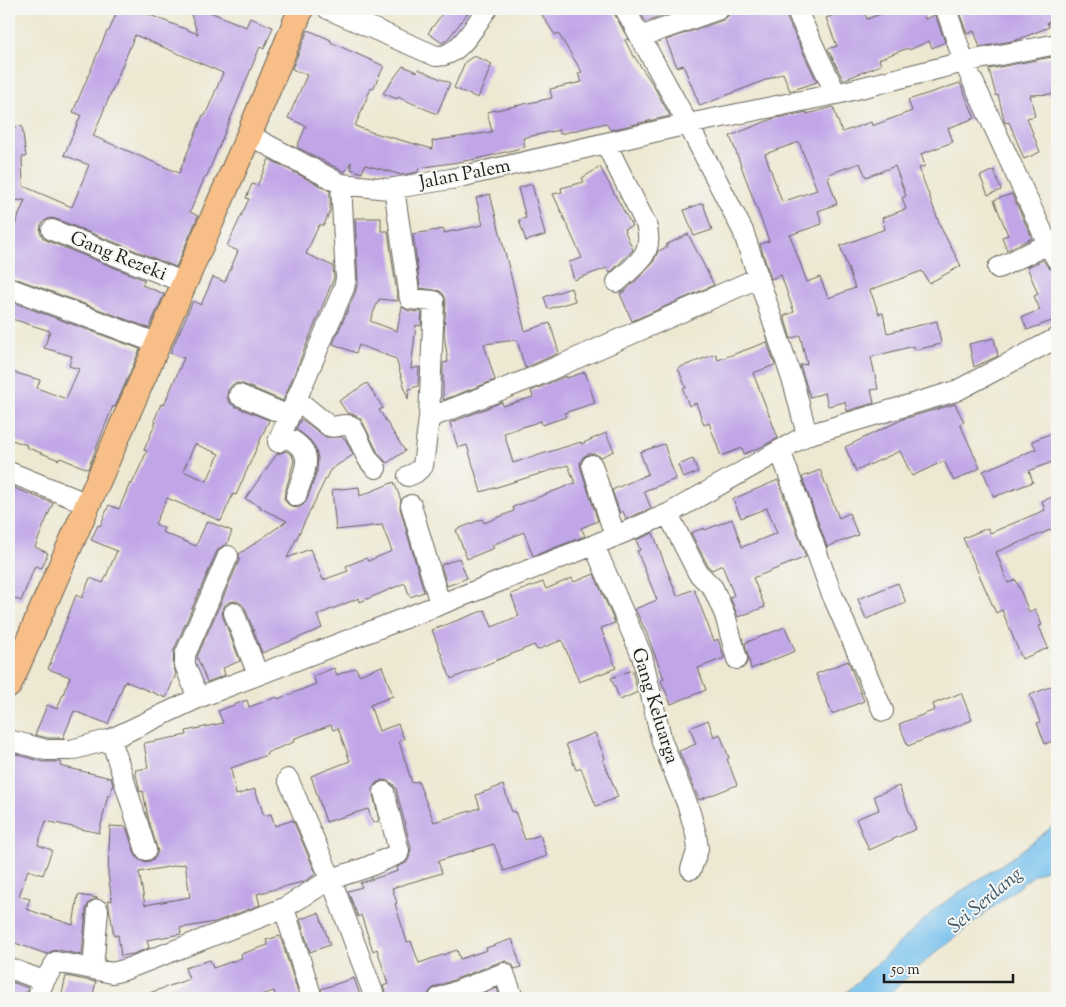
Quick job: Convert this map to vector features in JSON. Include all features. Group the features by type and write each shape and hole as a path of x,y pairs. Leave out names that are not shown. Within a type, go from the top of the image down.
{"main road":[{"path":"9,685 249,135 301,9"}],"street":[{"path":"328,9 436,56 450,54 457,48 487,9"},
{"path":"624,9 688,124 743,231 794,385 807,435"},
{"path":"640,38 719,9"},
{"path":"796,9 836,94"},
{"path":"946,9 964,62 1053,252 998,268"},
{"name":"Jalan Palem","path":"249,135 341,184 388,189 451,179 688,124 836,94 964,62 1057,44"},
{"path":"606,144 646,224 649,234 648,246 644,255 617,282"},
{"path":"296,496 307,464 306,455 300,445 290,438 279,439 344,288 346,279 341,184"},
{"path":"394,188 410,299 434,301 428,418 423,466 408,476"},
{"name":"Gang Rezeki","path":"52,230 185,283"},
{"path":"428,418 534,377 758,278"},
{"path":"9,288 158,344"},
{"path":"9,740 46,750 71,750 111,739 198,698 594,545 668,514 807,435 956,391 1057,338"},
{"path":"239,395 293,408 329,426 335,427 345,424 351,426 361,443 367,459 376,468"},
{"path":"780,450 831,592 883,711"},
{"path":"592,465 615,536"},
{"path":"9,472 88,504"},
{"path":"411,505 440,604"},
{"path":"668,514 698,573 714,588 737,659"},
{"name":"Gang Keluarga","path":"594,545 642,656 662,742 688,806 698,849 691,869"},
{"path":"198,698 185,665 185,655 228,556"},
{"path":"234,613 258,675"},
{"path":"111,739 146,850"},
{"path":"288,779 330,879 374,998"},
{"path":"9,968 41,990 56,962 112,973 119,972 284,908 330,879 365,868 398,854 399,851 384,792"},
{"path":"284,908 312,998"},
{"path":"93,969 98,910"},
{"path":"439,998 504,973 513,998"}],"water":[{"name":"Sei Serdang","path":"1057,823 1057,865 1034,875 930,957 884,998 840,998 939,906 1017,854"}],"building":[{"path":"118,9 135,9 198,34 189,9 203,9 246,27 250,18 273,27 264,49 260,47 190,212 198,216 176,267 56,219 50,218 41,225 40,232 43,238 48,241 145,280 142,285 164,294 149,328 9,276 9,240 25,200 9,201 9,127 22,126 26,157 22,157 23,186 72,207 89,165 64,155 81,115 73,112 107,31 109,31","holes":["135,35 223,73 179,173 93,136"]},
{"path":"446,9 471,9 447,40 442,43 428,33"},
{"path":"538,9 613,9 628,39 625,40 630,50 653,85 670,116 610,130 606,123 560,134 559,130 523,138 525,147 477,159 419,168 418,172 402,175 365,165 362,173 351,169 351,162 345,172 297,147 306,126 288,118 307,75 292,69 308,30 384,66 373,89 371,88 355,126 433,149 432,141 492,132 487,112 552,98 550,89 582,82 578,74 582,72 558,33 555,35"},
{"path":"638,9 684,9 646,22"},
{"path":"731,9 784,9 817,82 790,91 783,73 700,106 683,65 677,67 666,40 723,20 728,16"},
{"path":"850,9 863,9 867,19 894,9 921,9 925,19 935,15 945,42 932,48 929,41 909,50 908,48 879,59 881,65 843,80 828,49 837,46 826,18"},
{"path":"958,9 1057,9 1057,22 1047,22 1049,27 1017,40 980,47 974,31 967,34"},
{"path":"474,56 492,64 478,98 454,88 465,62"},
{"path":"1057,56 1057,94 1030,95 1035,116 1027,118 1040,152 1024,159 1009,122 1005,123 989,69"},
{"path":"403,66 417,72 418,69 450,83 437,114 398,97 397,99 383,93"},
{"path":"960,83 975,118 948,128 953,142 921,154 925,166 919,168 941,228 961,266 929,283 922,271 870,290 879,314 883,313 887,333 937,321 941,344 915,350 914,346 871,357 878,389 871,390 874,403 847,411 845,402 828,406 825,393 810,397 800,365 807,364 800,335 791,339 784,316 794,312 781,275 771,279 760,244 769,241 730,136 772,119 807,112 807,114 833,107 842,132 871,122 872,126 912,111 908,100","holes":["799,142 817,190 782,202 765,154","860,163 866,177 895,166 906,196 902,198 906,209 882,218 885,229 840,246 855,288 828,298 820,277 807,282 790,235 822,224 818,211 837,204 828,178 830,177 829,174"]},
{"path":"269,159 330,191 330,211 324,225 319,225 306,254 333,266 334,278 283,401 243,384 237,383 232,385 228,390 227,397 234,406 269,420 236,495 233,494 221,521 167,498 155,524 164,528 162,532 196,546 207,521 232,531 227,544 217,551 174,650 173,665 176,674 166,698 125,681 108,724 74,711 63,738 48,738 35,735 47,705 57,709 70,677 48,669 76,595 82,598 90,578 103,583 117,551 91,540 98,525 100,526 109,505 119,509 130,483 132,484 147,451 144,450 156,422 154,421 161,404 164,405 184,358 170,353 193,301 201,305 213,277 225,282 238,251 227,246 249,199 246,198 252,184 257,186","holes":["195,444 219,454 207,481 183,471"]},
{"path":"600,167 632,226 624,229 633,250 610,273 607,268 574,280 569,262 582,258 553,194 562,192 561,188 584,182 582,178"},
{"path":"994,170 1001,190 988,195 980,176"},
{"path":"532,184 545,235 526,241 519,220 526,218 518,188"},
{"path":"490,194 525,331 550,323 559,353 525,368 517,340 484,344 495,380 443,400 443,363 448,362 444,334 446,301 440,291 420,288 413,234 444,229 444,233 483,225 476,198"},
{"path":"1012,194 1032,238 1007,250 1002,237 1008,235 994,200"},
{"path":"703,203 712,230 694,236 684,210"},
{"path":"355,218 381,218 381,231 388,231 398,301 379,299 370,321 397,331 402,307 409,311 422,312 421,326 416,325 411,369 419,367 418,386 409,389 408,399 396,359 359,345 356,353 333,344 358,282"},
{"path":"688,234 714,285 632,321 620,294 646,271 653,263 658,251"},
{"path":"1043,260 1057,274 1057,319 1027,330 1022,317 1040,310 1034,296 1038,294 1027,267"},
{"path":"571,288 575,301 548,309 544,297"},
{"path":"9,301 140,349 115,407 113,406 88,469 60,458 59,460 9,439 9,371 40,380 37,388 66,399 79,369 69,366 72,356 44,348 50,331 9,318"},
{"path":"994,338 998,356 974,367 969,344"},
{"path":"767,342 775,365 753,373 778,438 744,454 742,448 721,456 709,423 704,425 696,403 689,406 683,389 686,388 678,368 716,354 718,360"},
{"path":"585,372 595,403 564,413 566,417 542,425 541,421 504,433 513,463 581,442 581,444 606,433 614,451 601,457 595,454 588,454 583,457 580,463 598,521 581,528 585,536 533,556 524,532 492,545 494,548 467,559 456,530 482,519 484,523 514,511 513,507 575,483 568,465 481,492 467,445 458,448 450,423 502,402 503,406 533,397 531,391 566,376 567,378"},
{"path":"367,383 383,408 379,410 405,451 387,463 378,453 361,419 347,413 339,401"},
{"path":"955,404 964,422 960,424 980,468 954,481 944,461 912,476 900,451 856,471 845,447 903,419"},
{"path":"301,419 326,437 342,437 346,440 353,455 330,470 287,558 310,549 323,580 348,571 346,566 366,558 368,561 392,551 382,525 336,530 332,490 359,487 360,496 394,482 401,500 400,508 424,592 410,597 405,583 360,602 359,598 317,615 322,628 262,653 245,608 236,601 229,602 222,611 223,617 240,661 223,668 225,675 207,682 197,657 239,561 239,554 287,521 245,499 277,454 286,451 292,455 294,461 284,499 292,507 298,508 307,500 317,471 318,458 315,447 310,440 296,429"},
{"path":"1057,431 1057,460 1029,471 1033,482 994,497 983,471 1036,449 1032,441"},
{"path":"664,444 676,479 644,491 651,508 626,519 623,511 620,513 612,490 648,474 640,452"},
{"path":"693,459 698,472 683,478 678,465"},
{"path":"820,470 839,518 849,513 858,535 827,547 802,477"},
{"path":"778,480 806,557 753,578 765,607 738,617 730,597 734,595 722,565 712,570 708,566 691,533 704,528 705,530 732,519 742,547 777,533 767,508 741,518 733,499"},
{"path":"9,486 53,503 35,547 48,553 42,568 35,566 21,601 9,596"},
{"path":"1057,495 1057,538 1053,529 996,552 1008,583 1016,580 1029,612 1035,609 1042,625 1039,626 1048,648 1022,659 1002,610 996,613 963,538 988,528 990,533 1045,510 1042,501"},
{"path":"653,533 677,596 694,589 714,641 718,639 724,658 698,668 706,690 671,704 661,681 664,679 635,609 657,600 637,551 640,550 636,540"},
{"path":"459,558 467,578 447,586 441,565"},
{"path":"594,574 615,623 601,628 616,668 579,682 562,640 537,650 534,645 451,679 432,630 485,610 492,627 519,616 511,594 543,582 546,589 572,578 574,582"},
{"path":"898,583 906,603 866,619 858,599"},
{"path":"785,627 795,651 751,669 745,643"},
{"path":"848,661 864,701 832,714 816,674"},
{"path":"382,666 393,696 370,705 379,731 398,724 404,739 399,741 412,783 418,781 434,822 480,808 476,795 503,785 512,812 515,811 525,840 540,835 547,856 504,871 494,844 438,861 442,873 392,888 407,942 411,941 419,963 457,950 460,959 512,939 521,967 515,969 512,964 506,961 500,962 435,987 430,991 427,998 387,998 383,986 388,984 377,949 373,951 361,915 358,917 348,891 362,887 360,883 398,871 397,867 406,863 409,858 411,848 396,789 388,781 382,780 376,783 372,789 379,821 373,823 368,809 326,822 311,776 350,761 338,728 333,730 331,725 293,739 294,742 266,753 267,755 231,768 236,795 255,789 264,816 271,814 275,826 293,820 316,874 302,883 257,894 260,905 215,922 180,928 181,934 147,940 149,948 121,956 118,935 114,936 108,900 112,901 108,874 110,826 126,827 138,859 144,862 150,861 155,858 158,852 143,791 140,792 135,770 148,768 144,743 187,735 186,731 223,723 218,711 247,700 249,707 277,697 278,699 316,684 313,676 334,668 337,675 356,668 359,675","holes":["185,864 190,897 145,905 139,872"]},
{"path":"632,670 638,692 620,700 611,678"},
{"path":"1057,684 1057,739 1045,744 1037,723 1040,722 1030,695"},
{"path":"961,693 972,720 908,746 899,724 935,710 933,704"},
{"path":"708,720 714,737 720,734 737,785 699,800 679,751 696,744 690,728"},
{"path":"595,733 618,797 596,806 581,768 576,770 566,744"},
{"path":"9,752 43,762 60,762 62,763 60,766 111,778 113,785 110,796 108,795 99,833 46,821 38,845 52,850 43,875 28,870 19,896 30,899 26,909 73,925 78,895 98,898 89,903 86,909 82,955 58,950 47,954 9,941"},
{"path":"899,786 916,829 869,850 856,819 879,810 874,796"},
{"path":"319,913 330,945 310,952 300,919"},
{"path":"280,936 300,998 276,998 274,991 251,998 141,998 141,996 189,979 185,968 210,960 213,968 242,958 241,954 268,945 266,940"},
{"path":"66,976 96,982 92,998 61,998"},
{"path":"354,978 361,998 324,998 321,989"},
{"path":"9,981 28,988 24,998 9,998"},
{"path":"497,988 500,998 471,998"}]}
